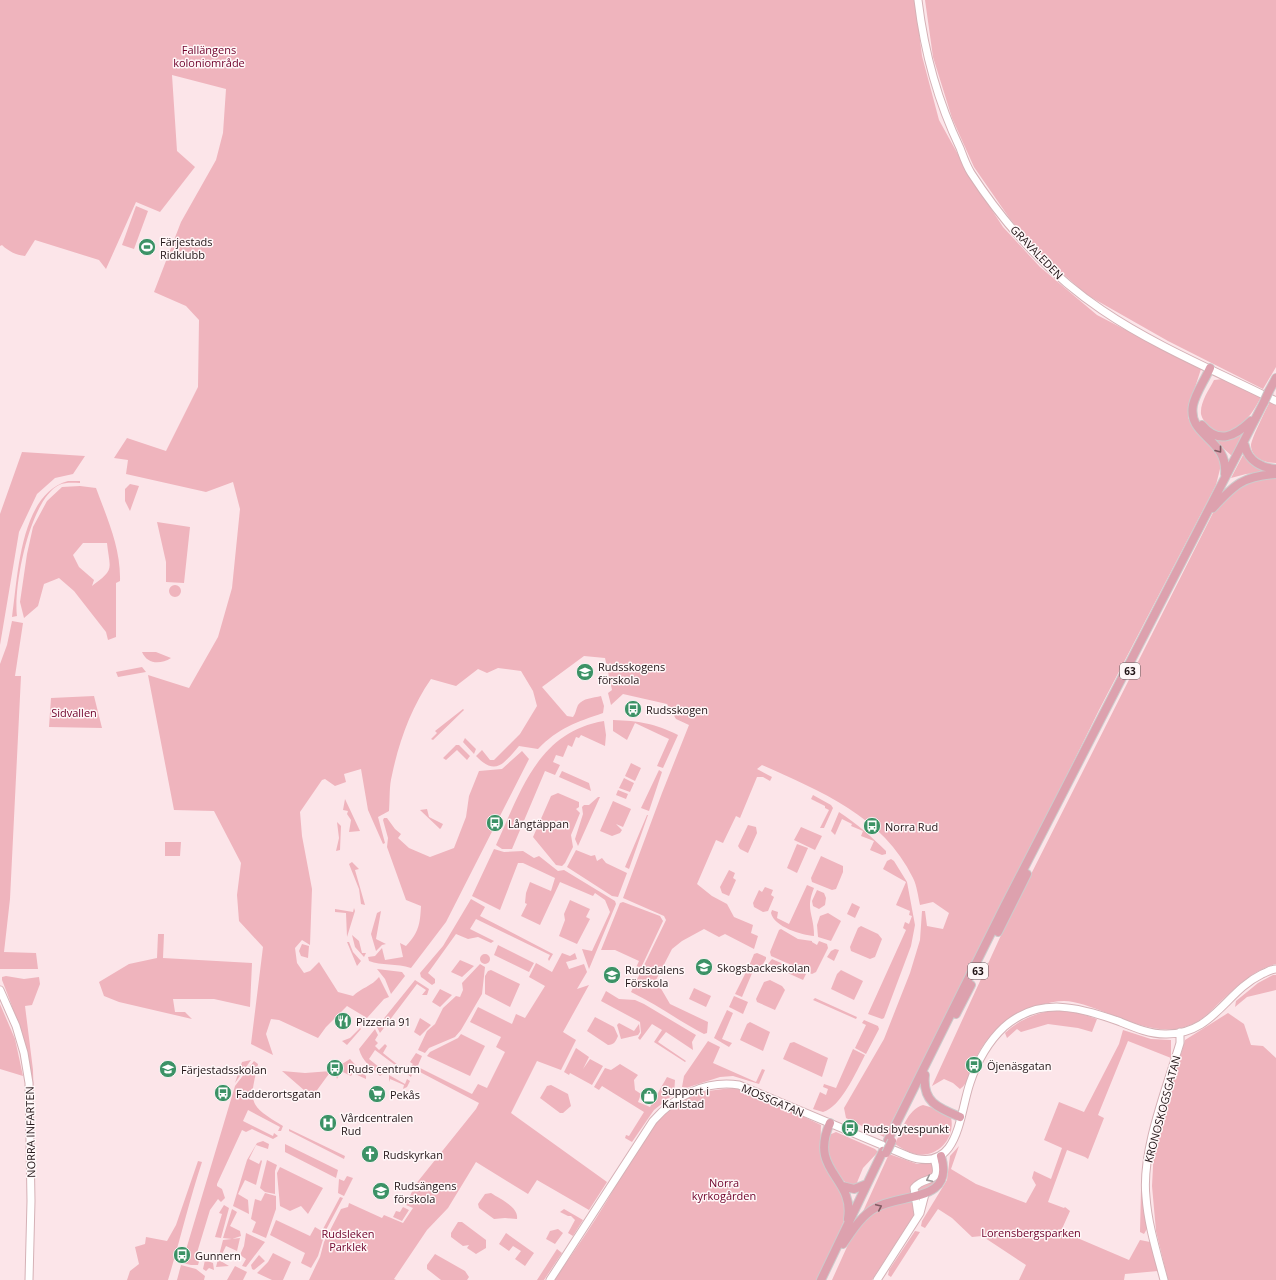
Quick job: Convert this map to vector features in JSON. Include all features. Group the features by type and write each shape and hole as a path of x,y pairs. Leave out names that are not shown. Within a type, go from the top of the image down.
{"main road":[{"path":"1212,369 1198,405 1198,415 1204,427 1212,433 1224,437 1237,432 1255,418"},
{"path":"1212,369 1195,398 1193,414 1198,428 1223,454 1225,476"},
{"name":"63","path":"827,1280 884,1152 960,994 1225,476 1255,418 1272,390 1276,378"},
{"name":"63","path":"890,1140 925,1075 1245,446 1265,402"},
{"path":"1245,446 1248,456 1256,462 1265,467 1276,469"},
{"path":"1213,508 1230,489 1244,479 1258,475 1276,474"},
{"path":"925,1075 925,1090 933,1104 960,1117"},
{"path":"830,1123 824,1139 825,1156 832,1173 842,1186 849,1209 846,1226"},
{"name":"63","path":"821,1280 866,1184 884,1152"},
{"path":"843,1244 862,1218 874,1208 926,1194 937,1187 942,1179 944,1168 938,1157"},
{"path":"842,1186 854,1189 866,1184"}],"street":[{"name":"GRAVALEDEN","path":"918,0 921,23 930,62 949,126 970,172 1010,225 1042,261 1076,291 1101,310 1132,328 1276,401"},
{"path":"917,1219 918,1207 915,1196 916,1186 930,1180 935,1176 938,1157 954,1141 970,1081 988,1045 1005,1026 1027,1013 1041,1008 1074,1007 1085,1009 1148,1031 1165,1034 1180,1032 1202,1025 1216,1015 1238,992 1254,979 1276,969"},
{"name":"NORRA INFARTEN","path":"0,990 16,1026 24,1053 28,1082 31,1201 29,1280"},
{"name":"KRONOSKOGSGATAN","path":"1164,1280 1149,1224 1145,1196 1146,1169 1153,1135 1180,1042 1180,1032"},
{"name":"MOSSGATAN","path":"550,1280 653,1121 664,1109 680,1097 711,1085 738,1085 915,1159 938,1157"},
{"path":"877,1280 917,1219 926,1194"}],"green space":[{"name":"Fallängens koloniområde","path":"0,0 915,0 922,56 939,120 971,178 1003,227 1040,267 1097,315 1201,369 1191,400 1188,418 1219,455 1221,465 1216,485 1099,710 1004,903 884,1137 846,1118 844,1108 884,1039 910,973 920,940 922,911 925,911 927,926 943,929 949,913 933,902 920,905 913,878 900,856 885,838 867,822 848,808 827,796 762,765 757,769 772,777 770,781 763,777 757,777 740,818 736,816 723,843 716,840 697,884 712,896 727,904 734,917 753,925 751,933 758,936 754,949 725,934 719,937 704,929 682,941 672,949 656,980 670,1004 708,1022 707,1033 704,1034 631,992 666,920 664,916 623,898 689,725 676,719 667,704 623,694 611,705 608,693 612,690 605,658 584,656 542,687 567,716 573,717 578,705 583,701 601,696 604,706 603,713 568,726 545,742 538,749 519,746 509,758 494,767 489,766 476,756 482,750 490,760 494,760 520,734 537,706 533,691 521,671 498,668 487,673 478,669 456,686 431,679 412,712 398,749 391,779 389,811 378,817 385,843 383,844 368,810 361,769 344,774 346,782 335,786 325,779 322,780 300,812 302,836 312,889 310,945 302,940 295,948 297,963 304,973 310,971 319,962 338,992 353,996 373,983 379,977 389,997 384,999 367,1018 347,1006 326,1027 318,1038 279,1020 271,1019 266,1034 273,1055 251,1044 263,947 239,921 237,895 241,863 214,811 174,810 148,675 189,688 218,637 232,588 240,509 233,482 206,492 126,474 128,460 114,458 127,438 166,451 198,387 199,320 186,306 154,292 181,222 216,160 223,133 226,89 172,75 177,151 195,167 160,212 136,202 106,269 99,260 35,240 25,256 15,254 2,245 0,246"},
{"path":"925,0 1276,0 1276,367 1263,389 1168,341 1087,295 1037,251 1010,219 974,167 952,118 933,57"},
{"path":"136,206 148,211 134,249 122,245"},
{"path":"1223,379 1261,397 1247,419 1240,426 1226,432 1218,432 1204,421 1201,410 1203,401 1214,380"},
{"path":"1270,401 1276,404 1276,463 1259,459 1253,453 1251,445 1256,430"},
{"path":"1241,432 1242,434 1232,456 1207,434"},
{"path":"22,452 85,456 73,474 55,478 37,494 19,532 0,645 0,514"},
{"path":"1243,455 1275,471 1246,474 1231,478"},
{"path":"1276,477 1276,964 1251,975 1208,1014 1198,1021 1176,1029 1146,1027 1073,1002 1059,1001 1044,1004 1021,1013 997,1029 978,1053 968,1080 960,1089 953,1083 944,1079 932,1086 1008,920 1222,495 1240,480"},
{"path":"68,481 80,481 80,483 62,484"},
{"path":"130,484 139,486 130,511 125,501 125,489"},
{"path":"58,486 49,493 40,507 32,525 21,565 16,603 17,616 12,617 24,538 31,519 40,502 52,489"},
{"path":"80,486 96,488 116,545 120,569 120,581 116,583 116,637 108,640 106,632 74,591 59,578 44,584 38,606 24,618 20,602 27,554 33,527 47,501 62,487","holes":["83,543 107,543 110,564 108,572 92,586 94,580 79,567 73,555"]},
{"path":"157,522 190,527 184,583 166,582 166,562"},
{"path":"173,585 177,585 181,591 177,597 173,597 169,593 169,589"},
{"path":"12,621 23,623 15,676 21,676 10,899 4,952 36,953 38,969 0,969 0,664 7,645"},
{"path":"142,652 156,652 171,658 163,662 154,662 147,659"},
{"path":"142,667 146,672 118,677 116,672"},
{"name":"Sidvallen","path":"94,696 102,728 49,727 51,698"},
{"path":"463,709 464,710 433,740 431,739 437,733 435,731"},
{"path":"613,720 646,723 678,735 663,768 657,766 669,739 635,723 627,740 613,731"},
{"path":"604,721 606,735 605,746 581,735 579,738 576,737 572,747 568,745 563,757 556,755 553,762 560,765 555,775 545,771 512,849 502,849 496,845 524,785 547,751 563,737 581,727"},
{"path":"465,738 476,749 474,754 463,742"},
{"path":"456,745 459,745 470,756 467,760 457,750 446,760 443,758"},
{"path":"522,751 529,759 446,922 411,968 379,964 369,961 368,957 375,956 382,948 385,960 403,957 400,943 406,946 414,936 418,928 420,918 421,906 406,900 387,847 388,838 383,820 384,818 387,818 395,829 401,834 398,838 409,848 430,857 454,848 466,817 469,796 479,771 502,769"},
{"path":"631,763 641,768 635,781 625,776"},
{"path":"659,770 662,772 649,811 641,808"},
{"path":"562,771 589,783 591,791 559,777"},
{"path":"624,778 634,783 630,792 619,788"},
{"path":"618,790 628,794 626,799 616,795"},
{"path":"558,793 579,802 579,807 576,809 580,813 571,835 573,847 562,866 556,865 533,837 551,796"},
{"path":"813,795 831,805 833,808 824,828 820,828 829,810 825,808 825,806 811,799"},
{"path":"600,797 578,846 575,839 583,814 582,807 584,805 589,805"},
{"path":"345,799 360,831 349,832 351,820 347,814 348,811 343,810"},
{"path":"613,801 631,809 623,827 616,824 622,830 620,833 612,836 600,831"},
{"path":"427,809 429,817 443,824 440,829 420,810"},
{"path":"839,812 869,835 886,851 886,854 882,855 870,850 874,841 861,836 863,831 851,826 852,824 842,819 835,835 831,831"},
{"path":"648,815 629,869 625,867"},
{"path":"337,822 341,826 340,850 336,851 339,838"},
{"path":"748,825 756,827 757,833 748,853 740,849 738,846"},
{"path":"801,827 822,836 815,850 794,840"},
{"path":"165,842 181,842 180,856 165,856"},
{"path":"797,844 808,848 797,873 787,868"},
{"path":"494,849 504,852 523,851 534,858 539,856 558,871 564,870 615,901 616,904 589,969 582,949 592,951 610,912 605,900 595,893 593,896 560,882 540,925 521,916 527,904 525,903 526,893 530,882 551,891 555,878 523,863 518,863 500,910 472,896"},
{"path":"576,850 591,856 595,855 597,861 602,858 606,863 627,873 618,897 612,896 567,867"},
{"path":"821,856 843,866 843,872 836,889 832,890 812,882 811,878"},
{"path":"891,859 894,861 907,882 915,925 911,946 884,1018 882,1019 868,1014 906,930 903,928 905,922 909,924 912,916 909,915 910,911 896,905 906,882 883,869 887,861"},
{"path":"352,862 359,869 355,870 365,905 361,904 359,889 349,864"},
{"path":"729,870 735,873 733,878 736,880 729,896 722,893 720,887"},
{"path":"807,885 814,888 811,895 810,907 814,936 796,932 783,926 773,918 771,913 772,910 778,912 777,918 789,924"},
{"path":"765,887 773,890 771,895 774,897 768,911 763,912 754,907 753,903 759,890 762,892"},
{"path":"817,890 824,893 826,898 825,905 819,909 813,906 812,901"},
{"path":"471,899 485,907 480,916 553,954 549,961 548,959 550,955 476,919 470,929 494,941 491,943 478,937 468,939 456,934 428,973 435,979 435,983 432,985 421,977 420,973 443,946"},
{"path":"570,900 590,909 586,917 590,919 577,944 559,936 565,920 564,914"},
{"path":"623,902 660,916 663,921 640,970 636,974 634,972 639,961 615,950 601,950 620,903"},
{"path":"852,903 860,907 855,918 847,914"},
{"path":"354,908 355,911 347,937 346,913 335,912 335,909 353,912"},
{"path":"381,911 376,939 386,944 382,945 376,951 371,934 377,913"},
{"path":"828,913 841,921 831,941 818,937 817,925 820,916"},
{"path":"861,926 878,934 882,939 875,957 870,959 851,951 850,947 858,928"},
{"path":"781,929 798,939 812,941 817,945 819,941 827,944 828,948 816,972 812,974 771,956 770,952 779,930"},
{"path":"158,934 164,934 163,958 252,963 250,1007 214,999 173,999 175,1012 185,1012 192,1019 119,1002 104,996 99,982 129,964 157,958"},
{"path":"352,935 359,941 362,953 366,953 364,957 355,947"},
{"path":"347,942 349,942 353,952 361,961 357,966"},
{"path":"302,944 309,946 308,958 301,956 299,951"},
{"path":"498,945 534,963 529,972 494,955"},
{"path":"835,949 839,950 834,961 827,957 831,951"},
{"name":"Rudsleken Parklek","path":"562,953 570,956 575,953 577,959 566,962 569,969 584,964 587,972 577,989 589,985 563,1032 576,1040 561,1070 537,1061 511,1113 607,1182 589,1210 537,1180 528,1194 476,1162 448,1208 427,1230 394,1279 396,1280 309,1280 320,1257 324,1242 341,1209 348,1207 349,1203 382,1218 384,1215 403,1223 413,1208 406,1205 415,1185 476,1109 479,1103 418,1071 420,1068 472,1094 478,1084 487,1088 505,1052 496,1047 501,1037 470,1022 478,1007 512,1024 516,1014 525,1018 545,986 529,977 536,963 552,972"},
{"path":"757,953 766,957 759,971 749,966 754,954"},
{"path":"483,954 487,954 489,955 489,963 483,964 480,961 480,957"},
{"path":"772,959 806,974 803,980 768,964"},
{"path":"460,960 474,966 462,977 451,972"},
{"path":"480,964 485,967 482,994 461,1030 455,1037 429,1048 425,1053 418,1050 427,1031 435,1024 443,1008 456,996 460,997 463,990 462,983"},
{"path":"748,968 753,971 742,997 735,994"},
{"path":"377,969 402,972 405,976 391,994 385,979"},
{"path":"491,970 520,984 510,1007 485,994 485,976 488,971"},
{"path":"841,970 863,981 854,1000 831,989 837,974"},
{"path":"1273,975 1276,975 1276,990 1247,997 1235,1007 1236,1001 1258,983"},
{"path":"6,976 24,979 39,977 40,984 32,1005 25,1006 33,1070 34,1103 30,1071 26,1055 13,1010 2,980 2,977"},
{"path":"415,980 429,989 427,995 422,995 426,990 417,984 380,1033 377,1027"},
{"path":"770,980 782,986 785,990 775,1010 757,1002 756,999 764,982"},
{"path":"694,988 711,996 706,1007 689,999"},
{"path":"440,989 452,995 440,1007 432,1002"},
{"path":"606,991 619,999 635,1000 644,1004 696,1035 692,1042 693,1050 666,1032 658,1042 686,1061 685,1062 654,1042 662,1030 652,1024 640,1040 638,1038 641,1033 640,1022 601,1001"},
{"path":"734,996 748,1002 743,1014 729,1007"},
{"path":"815,998 857,1017 856,1019 813,1000"},
{"path":"0,1004 15,1039 23,1076 0,1069"},
{"path":"727,1010 733,1013 722,1039 732,1043 729,1047 714,1038"},
{"path":"1056,1010 1076,1012 1097,1019 1092,1032 1078,1028 1048,1024 1021,1032 1017,1029 1007,1038 1005,1033 1022,1020"},
{"path":"1228,1013 1244,1024 1251,1045 1263,1046 1276,1058 1276,1280 1168,1280 1156,1231 1152,1186 1154,1147 1185,1040"},
{"path":"595,1017 614,1027 618,1036 616,1041 608,1045 587,1031"},
{"path":"420,1018 431,1025 420,1036 414,1032"},
{"path":"864,1020 878,1026 879,1029 866,1054 855,1048 866,1025 862,1023"},
{"path":"750,1022 770,1032 763,1051 740,1040 747,1024"},
{"path":"619,1023 634,1031 639,1024 640,1032 638,1035 621,1039 617,1025"},
{"path":"360,1028 361,1029 347,1045 342,1041 350,1038"},
{"path":"375,1029 378,1035 375,1040 378,1043 375,1046 379,1050 385,1044 387,1046 383,1053 403,1069 406,1066 413,1072 411,1077 375,1050 369,1059 385,1072 380,1076 365,1061 359,1049"},
{"name":"Lorensbergsparken","path":"1123,1030 1151,1039 1171,1040 1171,1058 1128,1041 1098,1115 1104,1118 1088,1159 1067,1150 1048,1202 1064,1208 1065,1207 1070,1211 1061,1231 1129,1260 1140,1240 1150,1242 1158,1271 1125,1274 1124,1280 1019,1280 1026,1265 982,1236 972,1237 952,1218 938,1209 925,1228 921,1226 922,1221 947,1180 950,1156 959,1146 951,1169 976,1184 1026,1203 1036,1185 1032,1178 1034,1171 1051,1179 1062,1148 1044,1140 1059,1102 1084,1112 1119,1044"},
{"path":"461,1034 485,1046 470,1076 427,1056 430,1052 458,1038"},
{"path":"708,1041 720,1047 713,1063 756,1082 762,1069 765,1070 759,1084 733,1076 720,1077 686,1088 682,1087 684,1076"},
{"path":"794,1042 828,1058 822,1077 783,1059 790,1043"},
{"path":"576,1048 589,1057 583,1069 590,1059 603,1066 592,1085 570,1073 569,1075 564,1072"},
{"path":"853,1049 865,1055 853,1079 842,1096 830,1109 823,1112 813,1109 820,1092 826,1095 828,1089 823,1087 824,1084 836,1088"},
{"path":"416,1053 422,1056 416,1070 411,1066 413,1064 410,1062"},
{"path":"350,1059 366,1076 366,1079 353,1073 351,1076 341,1071 337,1079 334,1069"},
{"path":"251,1060 235,1083 242,1062"},
{"path":"254,1061 258,1064 253,1087 254,1102 263,1113 283,1126 281,1131 278,1131 280,1127 248,1110 243,1121 273,1136 274,1133 278,1136 273,1139 252,1129 246,1132 242,1130 217,1184 217,1186 222,1189 225,1198 221,1202 218,1199 210,1210 196,1256 200,1258 198,1265 182,1263 235,1086"},
{"path":"620,1064 638,1075 634,1080 635,1090 641,1094 638,1102 650,1107 667,1077 675,1080 674,1094 654,1110 632,1142 625,1138 626,1135 629,1136 644,1112 602,1086 599,1090 594,1087 605,1068 611,1070"},
{"path":"282,1071 305,1073 331,1071 312,1097"},
{"path":"389,1075 405,1084 407,1079 410,1081 407,1087 403,1089 404,1085 390,1079 389,1082"},
{"path":"551,1085 568,1094 571,1106 563,1113 560,1113 540,1098 547,1086"},
{"name":"Norra kyrkogården","path":"733,1088 755,1093 797,1111 800,1115 821,1125 824,1159 832,1176 851,1205 818,1280 554,1280 595,1220 638,1148 655,1124 675,1105 688,1097 710,1091"},
{"path":"923,1105 937,1109 951,1117 952,1125 947,1141 942,1147 928,1154 920,1155 903,1149 895,1144 909,1116 913,1111"},
{"path":"289,1129 345,1156 344,1159 289,1131"},
{"path":"836,1132 875,1149 878,1152 863,1168 856,1185 849,1184 842,1180 832,1167 829,1159 828,1142 829,1135"},
{"path":"263,1141 269,1144 268,1149 256,1145 249,1159 259,1164 261,1160 262,1161 256,1185 245,1180 238,1194 248,1200 249,1214 233,1206 247,1160 257,1143"},
{"path":"285,1144 338,1170 336,1178 285,1152"},
{"path":"889,1154 917,1164 932,1164 940,1175 872,1280 832,1280"},
{"path":"267,1160 277,1165 275,1171 275,1194 265,1192 260,1188"},
{"path":"198,1161 202,1162 168,1280 127,1280 130,1271 139,1264 135,1247 145,1244 146,1237 167,1241 176,1225"},
{"path":"280,1167 323,1188 308,1214 301,1206 290,1211 280,1206 277,1173"},
{"path":"347,1176 353,1178 344,1196 338,1193 339,1179 344,1181"},
{"path":"1141,1189 1148,1227 1144,1234 1140,1232"},
{"path":"265,1193 276,1196 276,1209 266,1238 252,1232 256,1222 251,1219 255,1199 261,1201"},
{"path":"491,1193 512,1207 517,1215 517,1219 494,1219 479,1208 478,1204 485,1194"},
{"path":"340,1197 343,1198 326,1230 323,1229"},
{"path":"224,1205 229,1208 221,1238 215,1237 222,1214 219,1213"},
{"path":"403,1207 409,1210 402,1221 393,1217 396,1211 400,1212"},
{"path":"232,1209 237,1212 230,1226 240,1231 241,1236 232,1239 223,1238"},
{"path":"564,1209 583,1220 573,1236 568,1233 575,1220 571,1216 560,1212"},
{"path":"276,1220 310,1236 315,1227 325,1233 318,1256 311,1268 301,1263 305,1253 270,1235"},
{"path":"458,1222 462,1222 486,1240 486,1248 476,1254 467,1248 469,1245 463,1246 451,1237 451,1233"},
{"path":"558,1229 563,1233 555,1244 546,1239 550,1231"},
{"path":"915,1231 920,1232 891,1277 888,1275 889,1270"},
{"path":"246,1233 265,1242 246,1267 242,1266 246,1259 240,1255 244,1246"},
{"path":"506,1233 534,1253 525,1266 515,1259 521,1251 513,1246 509,1251 499,1244"},
{"path":"240,1238 237,1251 226,1246 219,1260 229,1266 216,1267 223,1240"},
{"path":"557,1249 562,1253 544,1280 537,1280"},
{"path":"273,1253 291,1262 283,1280 272,1280 257,1273 268,1262"},
{"path":"435,1254 465,1271 469,1277 467,1280 441,1280 427,1269 427,1265"},
{"path":"259,1255 265,1261 254,1270 252,1269 251,1265"},
{"path":"205,1260 213,1263 214,1270 209,1268 206,1271 203,1269"},
{"path":"181,1265 196,1269 205,1276 204,1280 177,1280"},
{"path":"235,1266 247,1272 243,1280 227,1280"}],"place":[{"name":"Färjestads Ridklubb","path":"147,247"},
{"name":"Rudsskogens förskola","path":"585,672"},
{"name":"Rudsskogen","path":"633,709"},
{"name":"Långtäppan","path":"495,823"},
{"name":"Norra Rud","path":"872,826"},
{"name":"Skogsbackeskolan","path":"704,967"},
{"name":"Rudsdalens Förskola","path":"612,975"},
{"name":"Pizzeria 91","path":"343,1021"},
{"name":"Öjenäsgatan","path":"974,1065"},
{"name":"Ruds centrum","path":"335,1068"},
{"name":"Färjestadsskolan","path":"168,1069"},
{"name":"Fadderortsgatan","path":"223,1093"},
{"name":"Pekås","path":"377,1094"},
{"name":"Support i Karlstad","path":"649,1096"},
{"name":"Vårdcentralen Rud","path":"328,1123"},
{"name":"Ruds bytespunkt","path":"850,1128"},
{"name":"Rudskyrkan","path":"370,1154"},
{"name":"Rudsängens förskola","path":"381,1191"},
{"name":"Gunnern","path":"182,1255"}]}
